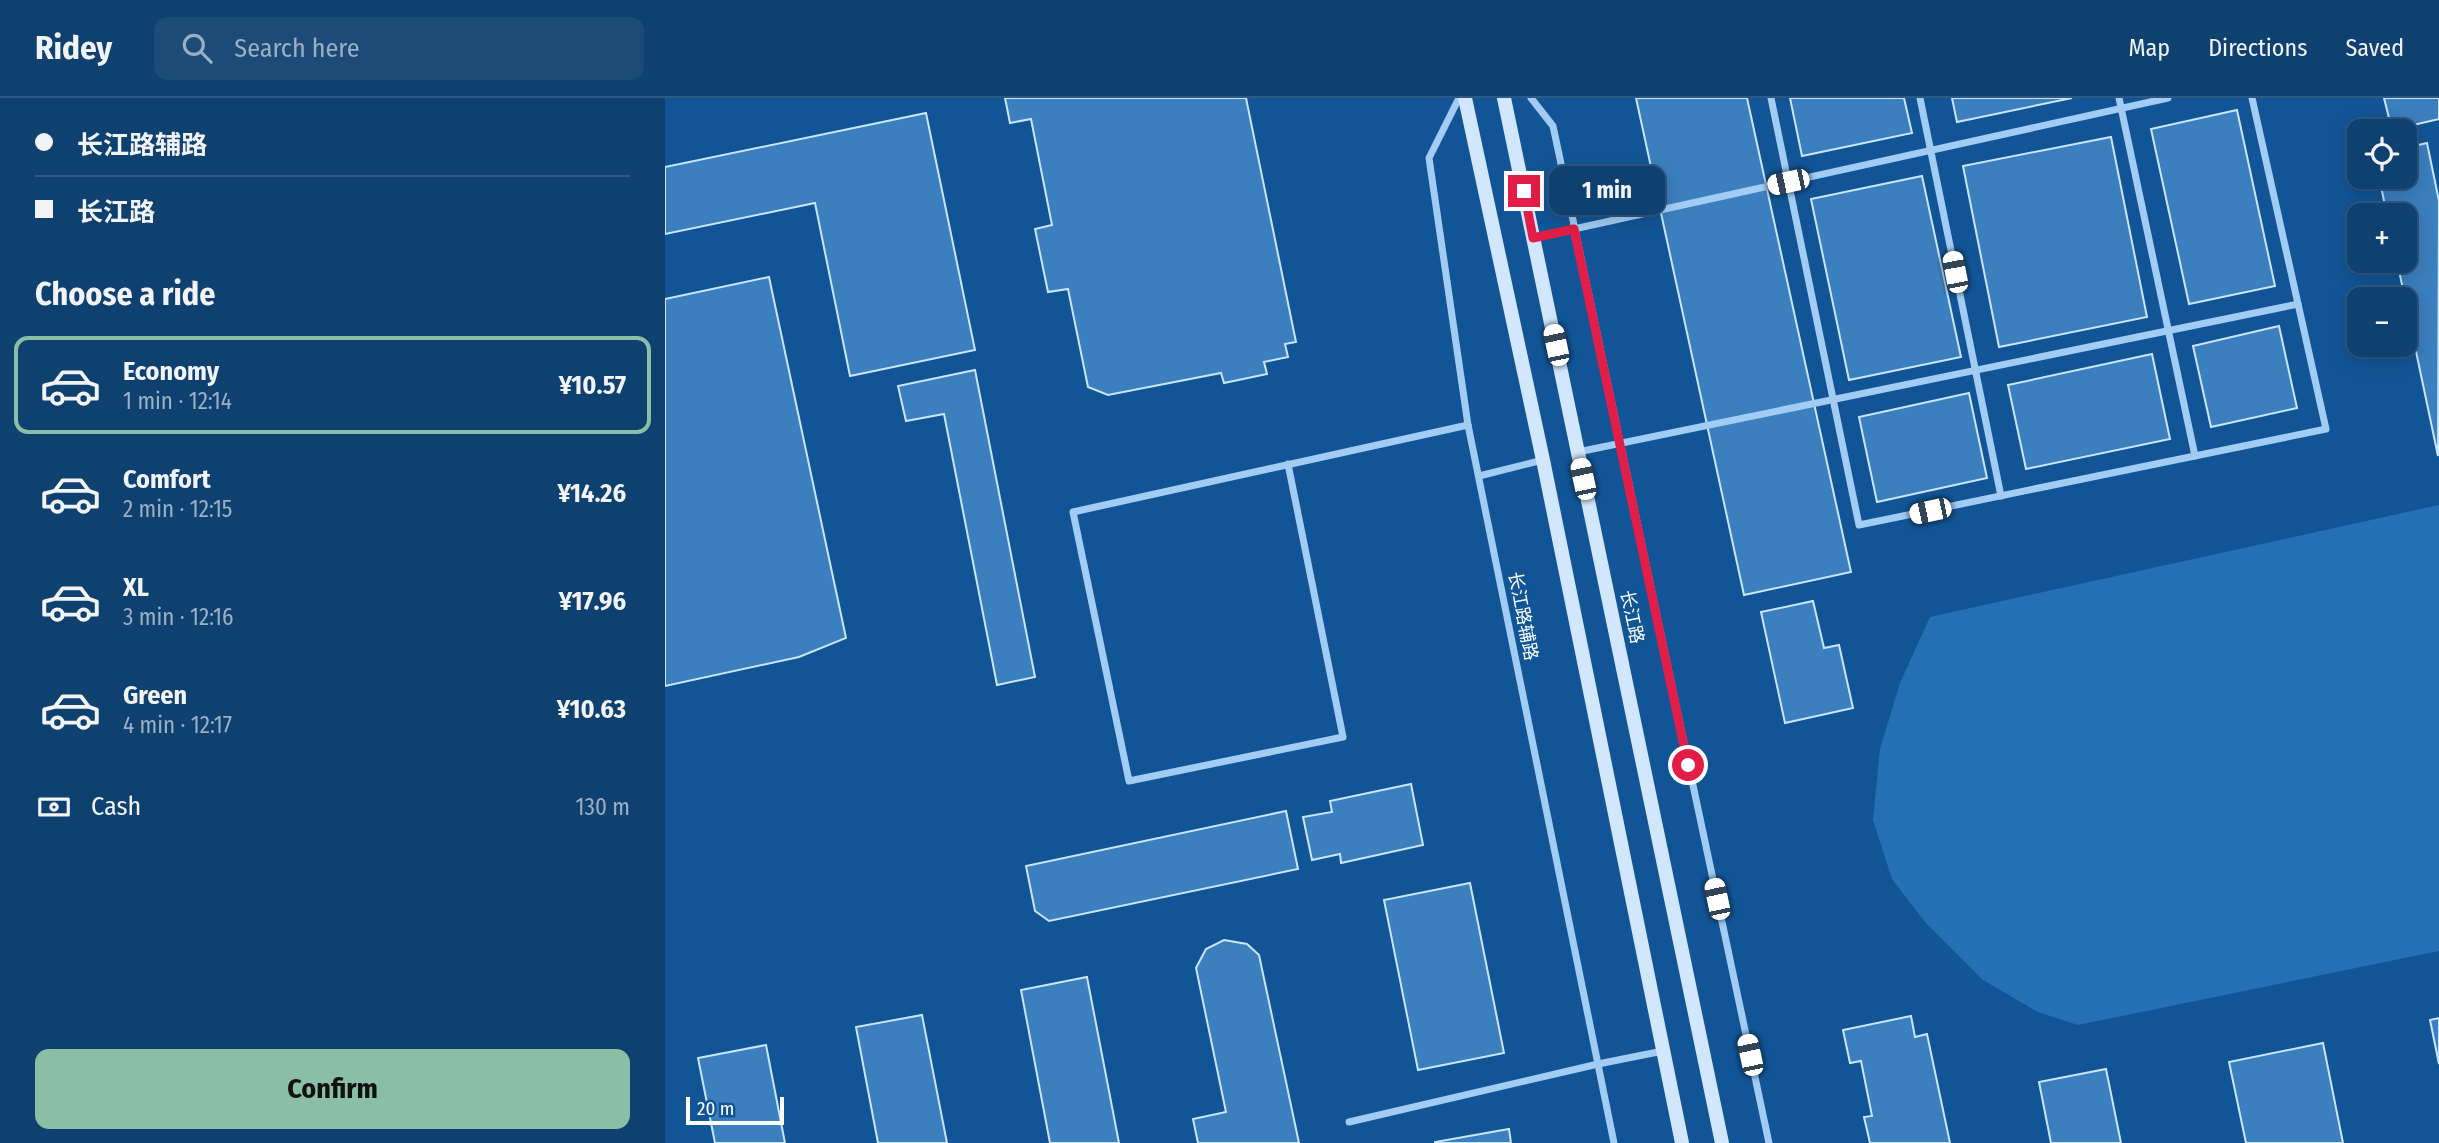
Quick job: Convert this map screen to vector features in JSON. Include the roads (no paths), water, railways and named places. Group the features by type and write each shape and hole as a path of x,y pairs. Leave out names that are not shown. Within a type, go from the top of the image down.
{"main road":[{"path":"1465,98 1682,1143"},
{"name":"长江路","path":"1504,98 1722,1143"}],"street":[{"name":"长江路辅路","path":"1459,98 1429,158 1468,425 1614,1143"},
{"path":"1531,98 1553,126 1769,1143"},
{"path":"1771,98 1859,525 2326,429 2252,98"},
{"path":"1920,98 2001,496"},
{"path":"2119,98 2195,456"},
{"path":"1533,238 2168,98"},
{"path":"1578,453 2298,304"},
{"path":"1288,464 1343,737 1129,781 1073,512 1288,464 1468,425"},
{"path":"1479,475 1542,460"},
{"path":"1349,1122 1664,1051"}]}
